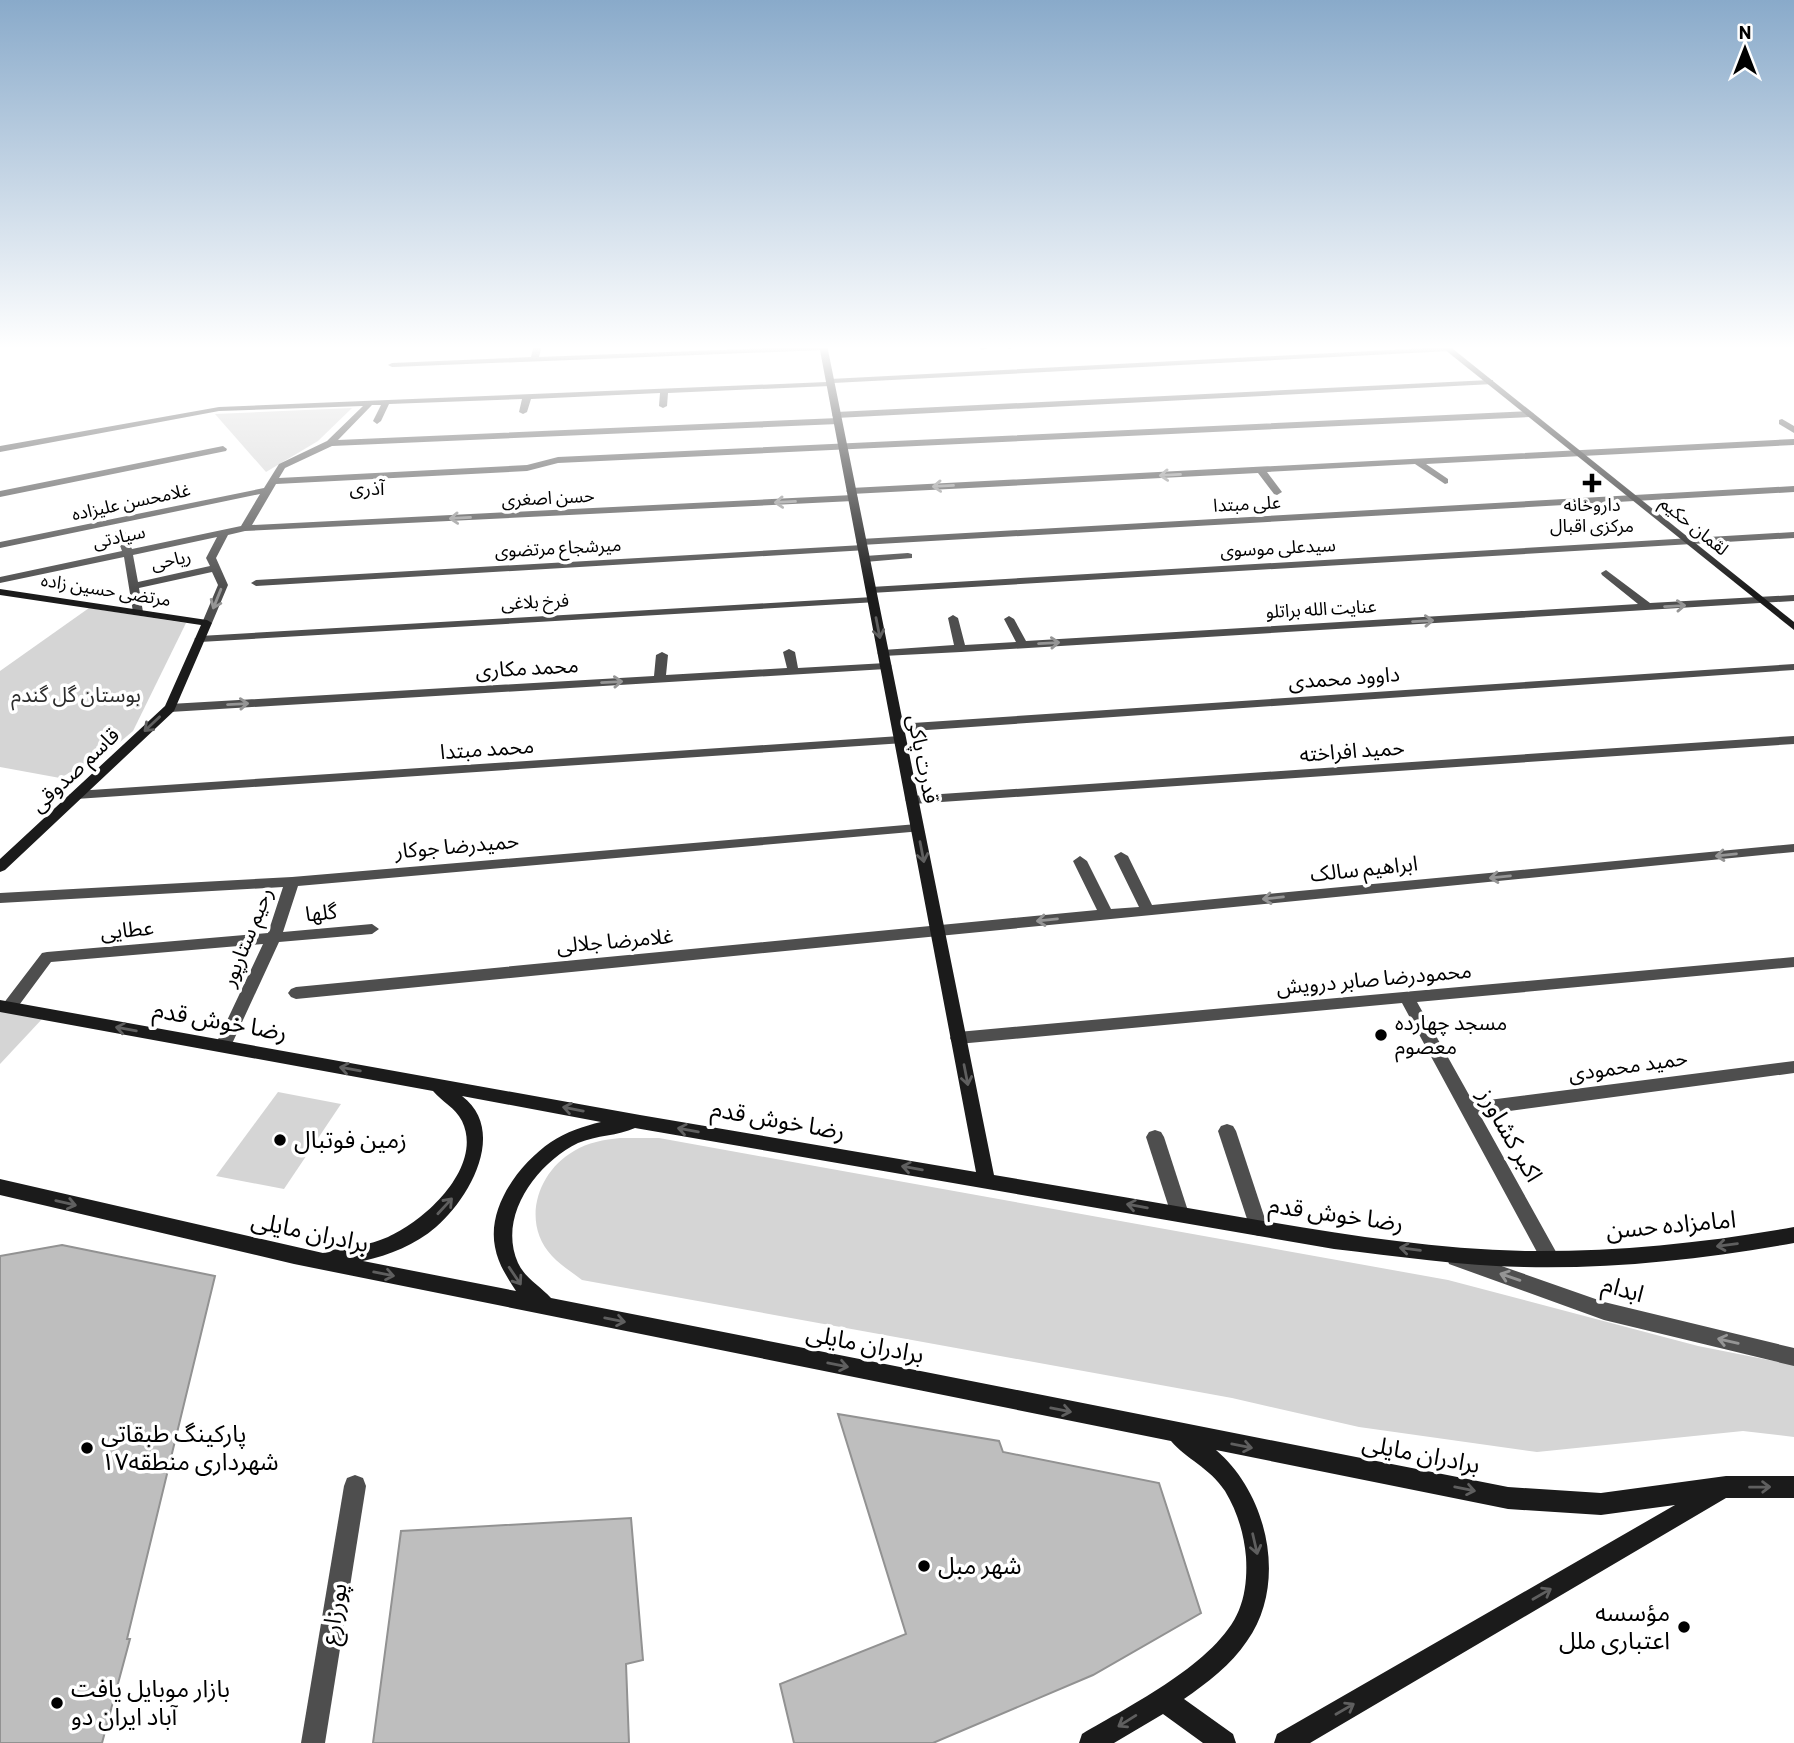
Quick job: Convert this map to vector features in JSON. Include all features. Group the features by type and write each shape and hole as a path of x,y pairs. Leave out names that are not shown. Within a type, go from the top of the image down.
{"street":[{"path":"0,449 124,426"},
{"path":"245,528 282,466 330,443 347,426"},
{"path":"330,443 668,426"},
{"name":"قدرت پاکی","path":"839,426 986,1180"},
{"name":"غلامحسن علیزاده","path":"0,545 270,486 527,468 558,460 1265,426"},
{"name":"لقمان حکیم","path":"1545,426 1794,627"},
{"name":"حسن اصغری","path":"245,528 1794,442"},
{"path":"0,494 223,449"},
{"path":"1418,462 1445,481"},
{"path":"1261,470 1277,492"},
{"name":"علی مبتدا","path":"863,550 1794,489"},
{"name":"سیادتی","path":"0,580 245,528"},
{"path":"120,532 128,553 138,612"},
{"path":"207,623 223,584 211,558 224,532"},
{"name":"سیدعلی موسوی","path":"872,595 1794,536"},
{"path":"863,550 908,556"},
{"name":"میرشجاع مرتضوی","path":"256,583 863,550"},
{"name":"ریاحی","path":"134,586 216,568"},
{"path":"1606,573 1648,607"},
{"name":"مرتضی حسین زاده","path":"2,593 207,623"},
{"name":"فرخ بلاغی","path":"200,639 872,595"},
{"name":"عنایت الله براتلو","path":"884,660 961,649 1794,598"},
{"path":"953,618 961,649"},
{"path":"1009,619 1023,645"},
{"name":"قاسم صدوقی","path":"0,867 170,708 207,623"},
{"path":"789,652 793,671"},
{"path":"660,679 662,654"},
{"name":"محمد مکاری","path":"170,708 793,671 884,660"},
{"name":"داوود محمدی","path":"899,734 1794,667"},
{"name":"محمد مبتدا","path":"76,796 899,734"},
{"name":"حمید افراخته","path":"912,800 1794,740"},
{"name":"حمیدرضا جوکار","path":"0,898 292,881 917,828"},
{"name":"ابراهیم سالک","path":"937,931 1794,848"},
{"path":"1121,856 1148,911"},
{"path":"1080,860 1107,915"},
{"name":"رحیم ستارپور","path":"223,1046 273,939 292,881"},
{"name":"گلها","path":"273,939 373,929"},
{"name":"غلامرضا جلالی","path":"296,993 937,931"},
{"name":"عطایی","path":"4,1007 47,957 273,939"},
{"name":"محمودرضا صابر درویش","path":"958,1038 1794,962"},
{"name":"اکبر کشاورز","path":"1406,997 1551,1259"},
{"name":"رضا خوش قدم","path":"4,1007 640,1122 1259,1228 1444,1254 1551,1259"},
{"name":"حمید محمودی","path":"1467,1110 1793,1069"},
{"path":"294,1256 347,1257 392,1244 432,1219 461,1187 474,1151 470,1119 450,1094 420,1082"},
{"path":"549,1307 517,1281 508,1264 503,1227 516,1189 542,1158 559,1146 598,1129 640,1122"},
{"path":"1227,1131 1259,1228"},
{"path":"1154,1137 1180,1214"},
{"name":"برادران مایلی","path":"0,1187 294,1256 1508,1497 1601,1504 1726,1487 1794,1487"},
{"name":"امامزاده حسن","path":"1551,1259 1677,1251 1794,1235"},
{"name":"ابدام","path":"1444,1254 1604,1311 1794,1357"},
{"path":"1091,1743 1163,1699 1205,1667 1240,1631 1256,1594 1258,1550 1243,1503 1219,1466 1175,1433"},
{"name":"پورزارع","path":"313,1743 355,1486"},
{"path":"1286,1743 1726,1487"},
{"path":"1163,1699 1224,1743"}],"green space":[{"path":"226,426 333,426 318,441 266,472"},
{"name":"بوستان گل گندم","path":"89,608 186,623 133,731 108,752 60,778 0,767 0,671"},
{"path":"0,1010 43,1018 0,1064"},
{"name":"زمین فوتبال","path":"278,1092 341,1104 284,1189 216,1176"},
{"path":"620,1138 659,1138 1448,1280 1698,1346 1794,1365 1794,1437 1743,1431 1537,1452 1359,1427 1232,1398 582,1280 555,1259 543,1243 537,1229 538,1199 543,1185 561,1160 585,1145"}],"building":[{"name":"پارکینگ طبقاتی شهرداری منطقه۱۷","path":"62,1245 215,1276 127,1639 130,1639 102,1743 0,1743 0,1256"},
{"path":"838,1414 999,1441 1003,1452 1159,1483 1201,1613 1093,1675 933,1743 794,1743 780,1684 906,1634"},
{"path":"631,1518 643,1660 626,1664 629,1743 373,1743 401,1531"}],"place":[{"name":"داروخانه مرکزی اقبال","path":"1592,483"},
{"name":"مسجد چهارده معصوم","path":"1381,1035"},
{"name":"زمین فوتبال","path":"280,1140"},
{"name":"پارکینگ طبقاتی شهرداری منطقه۱۷","path":"87,1448"},
{"name":"شهر مبل","path":"924,1566"},
{"name":"مؤسسه اعتباری ملل","path":"1684,1627"},
{"name":"بازار موبایل یافت آباد ایران دو","path":"57,1703"}],"district":[{"name":"آذری","path":"367,488"}]}
